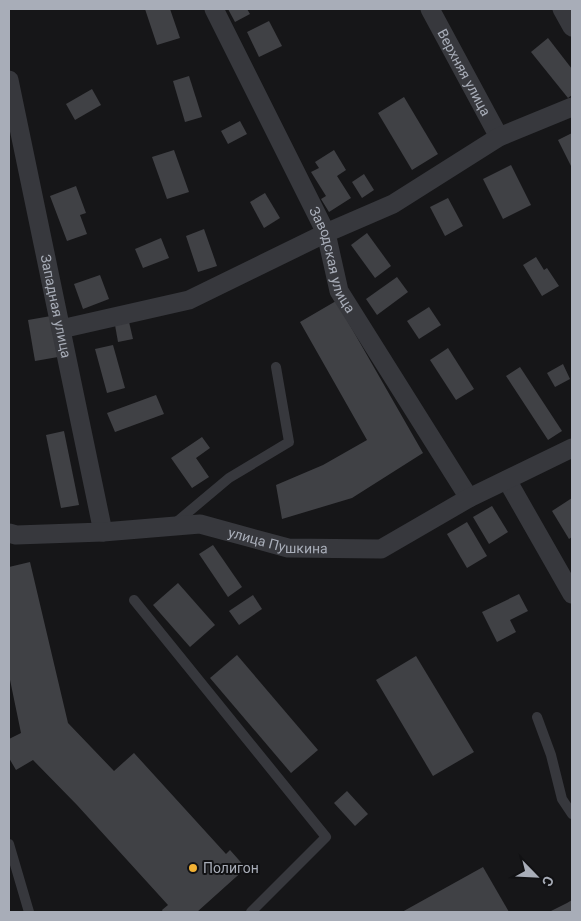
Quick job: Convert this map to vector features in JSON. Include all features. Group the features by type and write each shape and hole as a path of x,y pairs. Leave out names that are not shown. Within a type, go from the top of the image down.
{"street":[{"name":"Заводская улица","path":"214,9 326,233 339,291 469,498"},
{"name":"Верхняя улица","path":"430,9 499,137"},
{"path":"562,9 572,27"},
{"name":"Западная улица","path":"9,80 61,329 80,409 104,532"},
{"path":"61,329 189,300 326,233 393,204 499,137 572,107"},
{"name":"улица Пушкина","path":"9,532 16,535 104,532 200,524 288,548 381,549 469,498 572,448"},
{"path":"507,480 572,594"}],"lane":[{"path":"172,526 229,478 289,442 276,367"},
{"path":"134,600 326,837 251,912"},
{"path":"538,717 551,755 562,799 572,814"},
{"path":"9,844 29,912"}],"building":[{"path":"145,9 170,9 180,38 157,45"},
{"path":"228,9 247,9 250,14 235,22"},
{"path":"269,21 282,46 259,57 247,32"},
{"path":"548,38 572,69 572,95 568,98 531,52"},
{"path":"189,76 202,117 185,122 173,81"},
{"path":"92,89 101,105 75,120 66,104"},
{"path":"404,97 438,154 412,170 378,113"},
{"path":"240,121 247,134 228,144 221,131"},
{"path":"572,133 572,168 558,140"},
{"path":"174,150 189,192 167,199 152,157"},
{"path":"334,150 346,170 337,176 351,198 329,212 321,199 326,196 311,172 319,168 315,162"},
{"path":"511,165 531,205 503,219 483,179"},
{"path":"364,174 374,190 362,198 352,182"},
{"path":"76,186 86,213 80,215 87,234 67,241 50,196"},
{"path":"265,193 280,218 264,228 250,202"},
{"path":"448,198 463,226 445,236 430,207"},
{"path":"204,229 217,266 198,272 186,236"},
{"path":"367,233 391,266 375,278 351,245"},
{"path":"161,238 169,258 143,268 135,249"},
{"path":"536,257 544,270 547,268 559,286 542,296 523,265"},
{"path":"100,275 109,299 83,309 74,284"},
{"path":"397,277 408,292 377,315 366,299"},
{"path":"336,301 423,453 352,498 282,519 276,485 323,465 367,440 300,322"},
{"path":"429,307 441,325 419,339 407,321"},
{"path":"51,316 58,357 35,361 28,320"},
{"path":"129,322 133,339 118,342 115,325"},
{"path":"113,345 125,388 107,393 95,349"},
{"path":"448,348 474,389 456,400 430,360"},
{"path":"563,364 570,379 555,387 547,373"},
{"path":"520,367 562,431 548,440 506,376"},
{"path":"156,395 164,414 115,432 107,413"},
{"path":"64,431 79,505 61,508 46,435"},
{"path":"202,437 210,448 196,458 209,477 192,488 171,458"},
{"path":"572,498 572,537 569,539 552,511"},
{"path":"492,506 508,532 489,544 473,517"},
{"path":"467,522 487,556 467,568 447,534"},
{"path":"213,545 242,587 228,597 199,554"},
{"path":"30,562 68,723 114,771 134,753 226,854 230,850 246,868 197,912 163,912 162,910 168,905 77,805 33,760 16,770 9,758 9,739 21,733 9,675 9,567"},
{"path":"178,583 215,625 190,647 153,605"},
{"path":"519,594 528,611 510,620 516,632 497,642 482,612"},
{"path":"253,595 262,609 239,625 229,611"},
{"path":"237,655 318,750 291,773 210,678"},
{"path":"416,656 474,752 433,776 376,680"},
{"path":"347,791 368,814 355,826 334,803"},
{"path":"483,867 509,912 402,912"},
{"path":"572,900 572,912 549,912 567,903"}],"place":[{"name":"Полигон","path":"193,868"}]}
